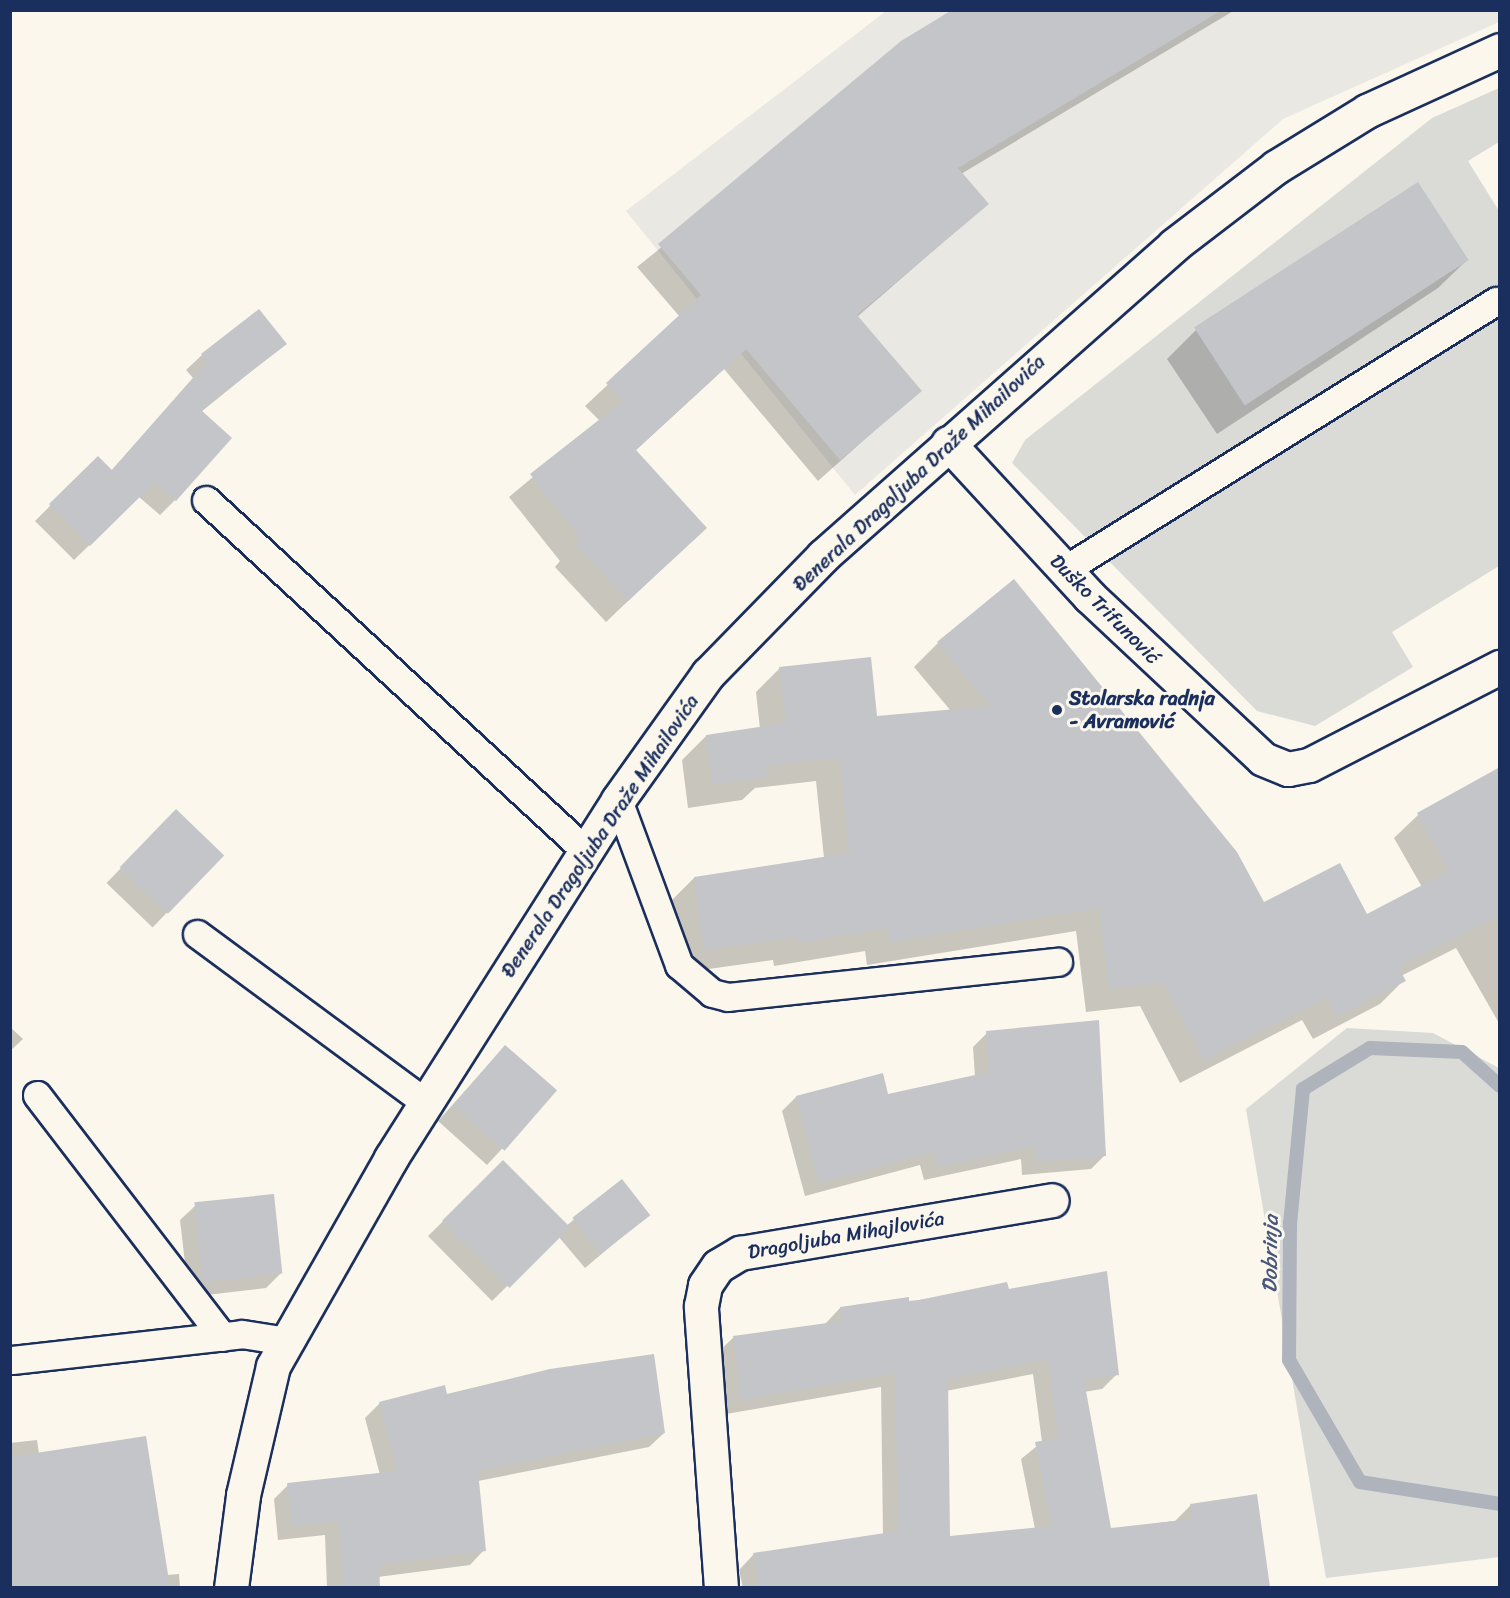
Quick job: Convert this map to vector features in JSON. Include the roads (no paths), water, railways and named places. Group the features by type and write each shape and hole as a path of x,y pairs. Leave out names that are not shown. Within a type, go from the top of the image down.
{"street":[{"name":"Đenerala Dragoljuba Draže Mihailovića","path":"231,1587 246,1484 273,1366 286,1341 426,1103 618,800 708,674 823,556 1174,245 1276,167 1367,111 1500,50"},
{"name":"Duško Trifunović","path":"948,443 1064,570 1263,759 1288,768 1337,753 1500,667"},
{"name":"Dragoljuba Mihajlovića","path":"721,1587 701,1306 705,1285 718,1266 740,1253 1052,1200"}],"lane":[{"path":"1064,570 1497,302"},
{"path":"206,500 586,851"},
{"path":"618,800 679,965 712,993 728,997 1058,962"},
{"path":"197,934 426,1103"},
{"path":"37,1095 223,1337"},
{"path":"12,1360 223,1337 286,1341"}],"waterway":[{"name":"Dobrinja","path":"1500,1086 1462,1052 1370,1048 1303,1089 1290,1223 1289,1360 1360,1482 1500,1504"}],"place":[{"name":"Stolarska radnja - Avramović","path":"1057,710"}]}
